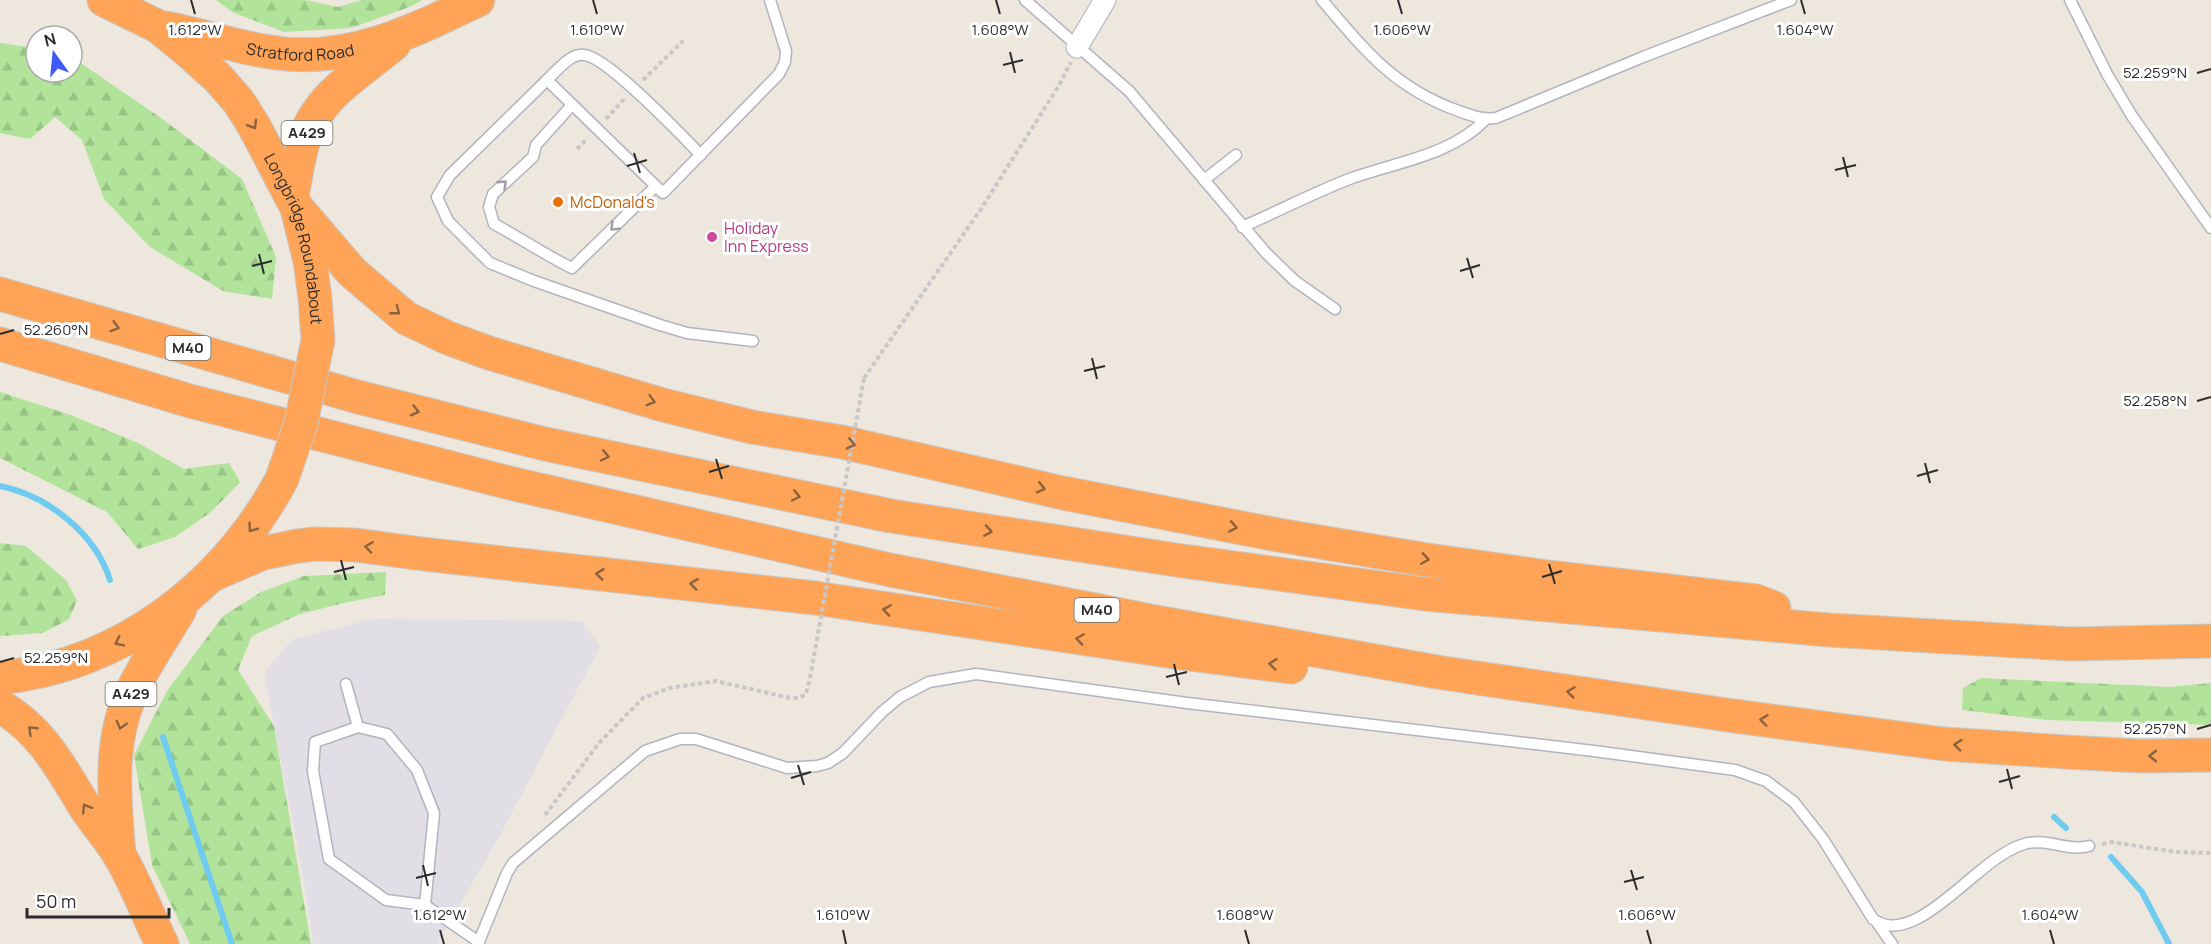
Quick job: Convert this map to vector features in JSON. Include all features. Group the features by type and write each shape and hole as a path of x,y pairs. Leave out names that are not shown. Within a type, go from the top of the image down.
{"highway":[{"name":"Longbridge Roundabout","path":"0,678 39,671 88,657 145,628 186,599 212,575 238,547 267,507 282,478 301,423 318,340 311,271 294,202 265,144 239,102 218,78 149,16 104,0"},
{"name":"Stratford Road","path":"149,16 186,32 254,50 304,56 332,54 361,48 407,34 478,0"},
{"name":"Stratford Road","path":"294,202 305,137 324,102 346,81 407,34"},
{"name":"M40","path":"294,202 352,272 406,318 448,338 630,395 752,428 842,442 1063,493 1278,536 1547,577 1756,601 1829,630"},
{"name":"M40","path":"0,294 358,397 534,441 891,516 1176,560 1425,594 1829,630 2071,645 2211,641"},
{"name":"M40","path":"0,344 190,401 529,488 902,572 1161,623 1437,672 1726,715 1944,744 2066,752 2211,756"},
{"name":"M40","path":"212,575 263,553 315,544 355,545 814,598 1174,652 1303,668 1437,672"},
{"name":"A429","path":"119,855 114,768 121,724 129,698 139,677 186,599"},
{"name":"A429","path":"0,706 33,730 46,745 119,855 162,944"}],"street":[{"path":"1077,47 1105,0"}],"lane":[{"path":"547,80 663,193 779,74 786,62 783,39 770,0"},
{"path":"1025,0 1129,91 1242,227 1295,281 1335,309"},
{"path":"1322,0 1383,68 1402,83 1440,104 1486,119 1496,118 1643,57 1791,0"},
{"path":"2070,0 2107,74 2132,116 2211,228"},
{"path":"701,155 634,89 594,58 584,55 573,57 547,80 450,175 437,197 448,221 490,263 534,281 660,325 687,333 753,341"},
{"path":"572,105 536,145 532,157 493,194 489,207 494,224 545,255 572,268 656,186"},
{"path":"1242,227 1351,179 1453,143 1474,131 1486,119"},
{"path":"1204,180 1236,155"},
{"path":"425,905 434,813 417,770 387,734 358,727 315,742 313,771 329,859 386,900 425,905 478,943 513,863 645,751 680,739 696,739 787,768 817,765 828,762 843,753 882,712 900,697 929,682 976,674 1187,703 1594,751 1743,772 1766,781 1780,790 1809,818 1873,919 1892,944"},
{"path":"346,684 358,727"},
{"path":"1878,924 1884,927 1900,928 1917,922 1941,905 1992,861 2025,843 2042,841 2078,849 2089,846"}],"path":[{"path":"538,824 599,743 643,698 670,688 716,681 782,697 799,698 806,694 864,378 981,208 1068,71 1077,47"},
{"path":"2089,846 2111,842 2176,852 2211,853"}],"shaded area":[{"path":"372,619 582,621 600,647 499,837 441,937 437,937 441,944 313,944 304,882 264,672 293,639"}],"green space":[{"path":"216,0 305,0 338,7 361,0 422,0 412,6 351,28 284,32 232,12"},
{"path":"0,43 24,46 24,84 84,84 84,65 161,118 242,179 276,257 272,299 223,291 150,247 104,199 82,140 55,117 30,139 0,133"},
{"path":"0,392 71,415 138,443 184,469 229,463 240,482 211,512 175,537 138,549 107,512 0,458"},
{"path":"0,543 26,546 66,580 77,601 69,619 43,633 0,636"},
{"path":"386,572 385,595 300,614 252,636 238,670 274,726 311,944 190,944 152,865 134,755 167,691 223,616 261,592 304,576"},
{"path":"1981,678 2169,687 2211,683 2211,725 2046,720 1962,710 1963,688"}],"waterway":[{"path":"0,486 35,498 67,519 93,547 110,580"},
{"path":"163,737 232,944"},
{"path":"2054,817 2066,828"},
{"path":"2111,857 2142,892 2169,944"}],"place":[{"name":"McDonald's","path":"558,202"},
{"name":"Holiday Inn Express","path":"712,237"}]}
